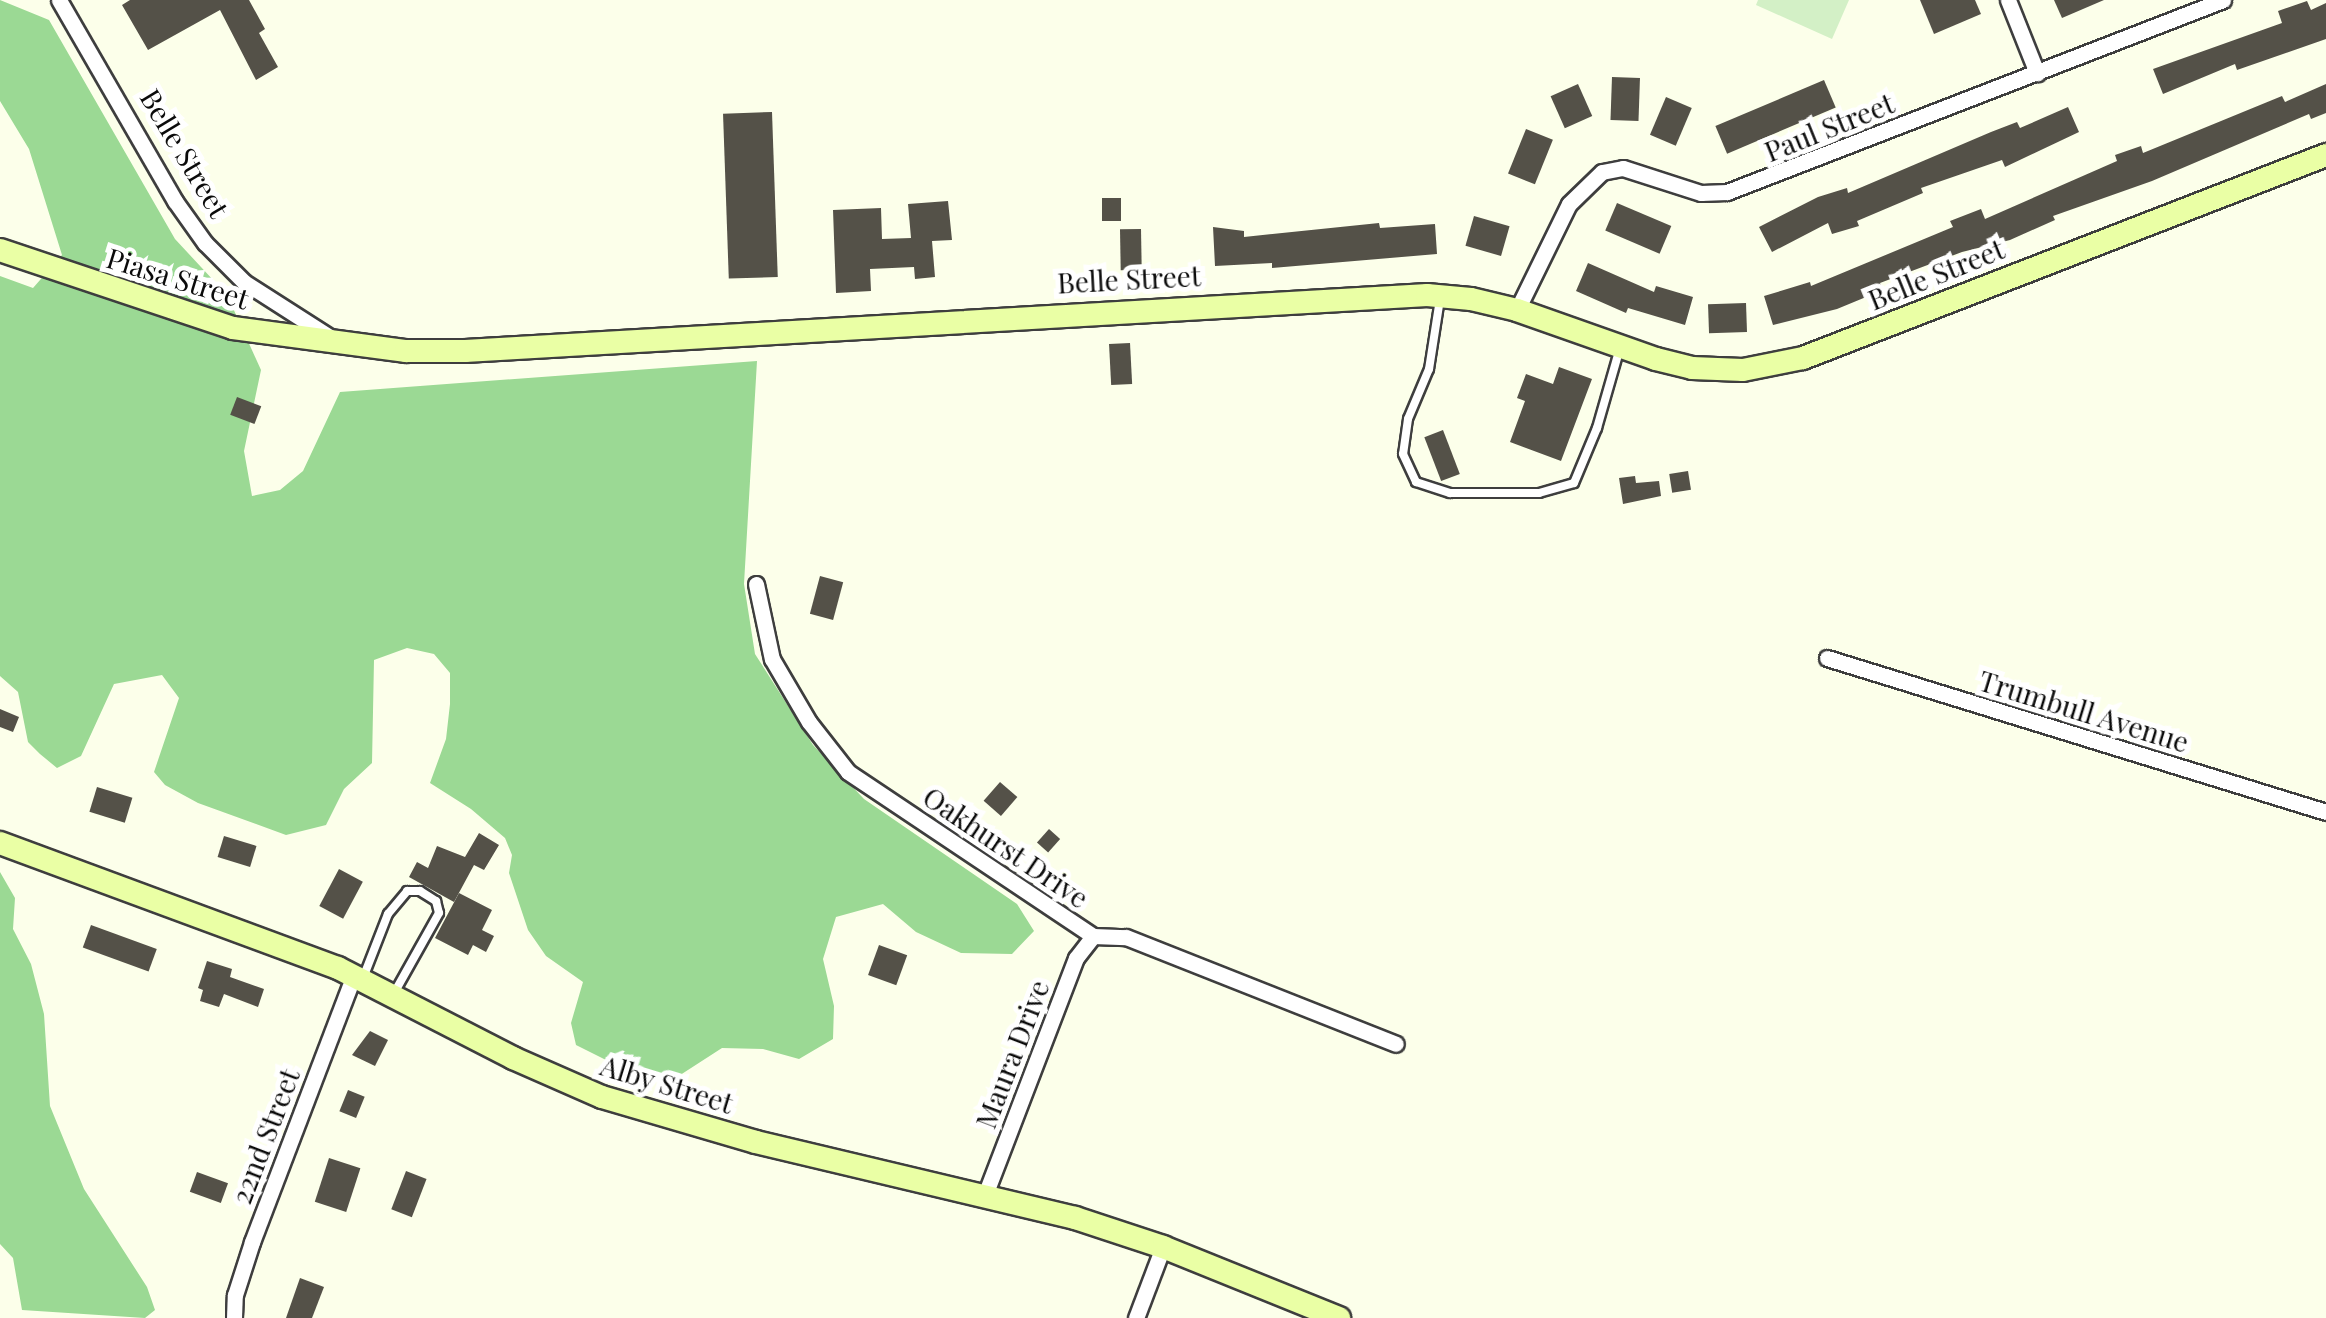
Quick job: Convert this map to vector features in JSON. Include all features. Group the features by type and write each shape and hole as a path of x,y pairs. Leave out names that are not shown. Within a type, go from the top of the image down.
{"street":[{"name":"Belle Street","path":"59,0 175,201 205,243 244,282 343,346 464,351 1148,308 1440,295 1517,310 1620,348 1718,370 1772,366 1803,358 2326,155"},
{"path":"2008,0 2037,73"},
{"name":"Paul Street","path":"1517,310 1569,204 1602,172 1624,168 1700,194 1728,192 2223,0"},
{"name":"Piasa Street","path":"0,250 232,328 343,346"},
{"name":"Oakhurst Drive","path":"756,584 772,659 809,722 848,772 1093,936 1126,937 1396,1044"},
{"name":"Trumbull Avenue","path":"1828,658 2326,812"},
{"name":"Alby Street","path":"0,843 358,977 513,1058 602,1096 756,1142 985,1195 1163,1247 1338,1318"},
{"name":"Maura Drive","path":"985,1195 1076,958 1093,936"},
{"name":"22nd Street","path":"234,1318 235,1295 252,1242 358,977"},
{"path":"1136,1318 1163,1247"}],"lane":[{"path":"1440,295 1429,368 1408,419 1403,454 1416,482 1450,493 1539,493 1574,483 1597,428 1620,348"},
{"path":"358,977 388,914 407,891 420,891 436,901 438,913 393,995"}],"green space":[{"path":"0,0 49,20 175,239 227,295 261,370 244,451 252,496 280,490 303,471 340,392 757,361 744,584 755,654 813,745 864,799 1017,904 1034,931 1012,954 961,953 916,932 883,904 836,917 823,959 834,1006 833,1039 799,1059 763,1049 722,1048 674,1079 626,1081 606,1060 576,1045 571,1023 583,982 546,956 528,930 509,873 512,855 505,838 471,809 430,783 446,739 450,704 450,673 434,654 407,648 374,660 372,763 344,789 326,825 286,835 198,803 165,785 154,772 179,698 162,675 114,684 81,756 57,768 40,754 28,742 18,692 0,676 0,276 33,288 62,255 29,149 0,101"},
{"path":"1758,0 1849,0 1832,39 1756,5"},
{"path":"0,872 15,898 13,929 31,964 44,1014 50,1106 84,1189 147,1287 155,1310 145,1318 22,1310 13,1258 0,1244"}],"building":[{"path":"130,0 249,0 265,29 259,33 278,67 256,80 220,10 148,50 122,5"},
{"path":"1920,0 1975,0 1981,14 1934,34"},
{"path":"2054,0 2104,0 2062,18"},
{"path":"2307,1 2311,10 2326,3 2326,39 2237,70 2235,64 2163,94 2153,69 2282,23 2278,11"},
{"path":"1612,77 1640,78 1638,121 1610,120"},
{"path":"1824,80 1836,108 1727,154 1715,126"},
{"path":"1578,84 1592,116 1565,128 1551,96"},
{"path":"2326,84 2326,113 2311,119 2309,114 2152,181 2053,216 2055,220 2010,240 1962,252 1880,283 1883,290 1837,309 1773,325 1764,296 1810,282 1811,286 1953,227 1950,221 1981,209 1985,219 2117,161 2115,155 2141,146 2143,153 2282,96 2285,102"},
{"path":"1666,97 1692,108 1676,146 1650,135"},
{"path":"2068,107 2079,132 2005,167 2002,160 1921,188 1923,193 1857,221 1859,226 1832,234 1828,223 1772,252 1759,227 1818,197 1847,188 1848,193 1991,132 2017,122 2020,128"},
{"path":"772,112 778,277 729,279 723,114"},
{"path":"1526,129 1553,140 1535,184 1508,174"},
{"path":"1102,198 1121,198 1121,221 1102,221"},
{"path":"948,201 952,240 932,241 935,277 915,279 914,267 870,269 871,291 836,293 833,210 881,208 882,239 911,238 908,204"},
{"path":"1617,203 1671,226 1660,254 1605,231"},
{"path":"1474,216 1510,226 1501,256 1465,246"},
{"path":"1379,223 1380,228 1435,224 1437,254 1272,268 1272,263 1215,266 1213,227 1244,231 1244,237"},
{"path":"1120,229 1141,229 1142,270 1121,270"},
{"path":"1588,263 1654,292 1656,286 1693,297 1685,325 1628,308 1626,313 1576,291"},
{"path":"1746,303 1747,332 1709,333 1708,304"},
{"path":"1130,343 1132,384 1111,385 1109,344"},
{"path":"1559,367 1592,379 1561,461 1510,442 1525,401 1517,398 1526,374 1553,384"},
{"path":"237,397 261,406 254,424 230,415"},
{"path":"1443,430 1460,474 1441,481 1424,437"},
{"path":"1688,471 1691,490 1672,493 1669,474"},
{"path":"1635,476 1636,483 1659,481 1661,496 1623,504 1619,478"},
{"path":"820,576 843,582 833,620 810,614"},
{"path":"0,709 19,717 13,732 0,727"},
{"path":"1000,782 1017,797 1001,816 984,801"},
{"path":"97,787 132,798 125,823 89,812"},
{"path":"1049,829 1060,839 1048,852 1037,842"},
{"path":"479,833 499,845 484,870 474,865 454,902 409,877 417,862 428,868 437,846 465,857"},
{"path":"224,836 257,846 250,867 218,857"},
{"path":"339,869 363,882 343,919 319,906"},
{"path":"459,893 492,910 482,930 494,936 486,952 473,945 468,955 435,938"},
{"path":"91,925 157,949 149,971 83,948"},
{"path":"879,945 907,955 896,985 868,975"},
{"path":"207,961 232,969 230,977 264,989 258,1007 224,994 219,1007 200,1001 203,990 198,988"},
{"path":"370,1031 388,1040 375,1066 352,1055"},
{"path":"348,1090 365,1097 356,1118 339,1111"},
{"path":"329,1158 360,1168 346,1212 315,1202"},
{"path":"406,1171 427,1179 412,1217 391,1209"},
{"path":"197,1172 228,1183 221,1203 190,1192"},
{"path":"300,1278 324,1287 312,1318 286,1318"}]}
